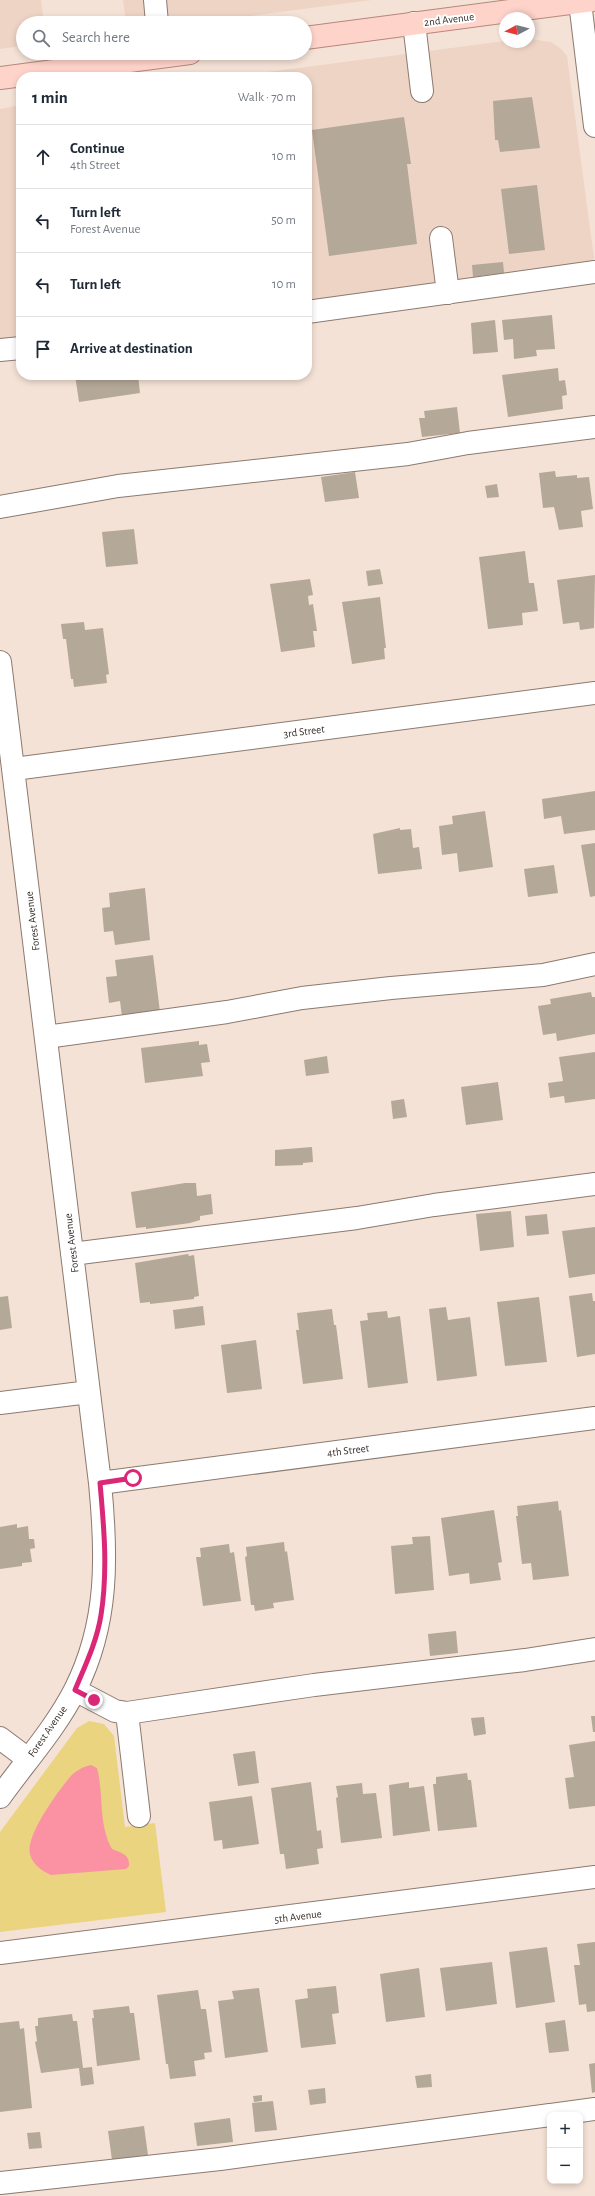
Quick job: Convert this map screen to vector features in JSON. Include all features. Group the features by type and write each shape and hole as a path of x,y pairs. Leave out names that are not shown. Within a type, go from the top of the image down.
{"main road":[{"name":"2nd Avenue","path":"312,37 587,1"},
{"path":"42,72 126,60"},
{"path":"0,78 16,76"}],"street":[{"path":"154,0 156,16"},
{"path":"587,1 595,126"},
{"path":"414,23 422,91"},
{"path":"441,238 448,293"},
{"path":"312,311 595,272"},
{"path":"0,350 16,348"},
{"path":"0,508 118,486 408,454 468,443 595,427"},
{"name":"Forest Avenue","path":"0,662 100,1483 104,1525 105,1571 101,1616 88,1658 75,1690 51,1728 0,1797"},
{"name":"3rd Street","path":"14,769 595,693"},
{"path":"46,1037 227,1012 302,998 391,988 529,976 595,964"},
{"path":"72,1254 357,1218 434,1205 595,1184"},
{"path":"0,1403 89,1392"},
{"name":"4th Street","path":"100,1483 595,1418"},
{"path":"75,1690 115,1711 127,1713 314,1685 525,1660 595,1649"},
{"path":"127,1713 140,1816"},
{"path":"0,1738 28,1759"},
{"name":"5th Avenue","path":"0,1953 595,1877"},
{"path":"572,2112 595,2109"},
{"path":"0,2183 220,2159 547,2115"}],"shaded area":[{"path":"0,0 41,0 43,16 16,16 16,47 0,49"},
{"path":"123,0 372,0 251,16 125,16"},
{"path":"535,40 551,42 560,48 567,56 594,258 592,262 312,302 312,72 268,72 499,42 499,48 535,48"},
{"path":"16,106 16,338 0,340 0,109"},
{"path":"89,1721 104,1724 114,1736 125,1827 155,1823 166,1912 0,1932 0,1832 77,1728"},
{"path":"91,1765 97,1768 103,1819 108,1839 112,1849 126,1856 129,1866 126,1869 51,1875 38,1867 31,1858 30,1846 33,1836 44,1814 70,1777 80,1769"}],"building":[{"path":"532,97 540,148 500,152 498,140 495,140 493,101"},
{"path":"404,117 411,164 407,164 417,244 329,256 312,130"},
{"path":"537,185 545,250 509,254 501,189"},
{"path":"503,262 504,273 473,277 472,265"},
{"path":"552,315 555,349 536,350 537,356 514,359 513,339 504,340 502,320"},
{"path":"495,320 498,352 473,354 471,323"},
{"path":"558,368 559,381 565,380 567,395 562,396 563,409 508,417 502,375"},
{"path":"76,380 139,380 140,393 79,402"},
{"path":"457,407 460,433 422,437 419,418 425,418 424,411"},
{"path":"555,471 556,477 577,475 577,478 589,477 593,509 581,511 583,527 559,530 554,507 543,508 539,473"},
{"path":"355,472 359,498 325,502 321,477"},
{"path":"497,484 499,497 487,498 485,486"},
{"path":"134,529 138,564 106,567 102,532"},
{"path":"525,551 529,583 534,583 538,611 522,613 523,625 488,629 479,557"},
{"path":"380,569 383,584 368,586 366,571"},
{"path":"595,575 594,628 580,630 579,622 563,624 557,580"},
{"path":"310,579 313,595 308,596 309,605 313,604 317,631 313,631 315,647 281,652 270,584"},
{"path":"380,597 386,648 384,648 385,659 352,664 342,602"},
{"path":"84,622 85,630 103,628 109,674 106,675 107,683 74,687 73,679 71,679 66,639 63,639 61,624"},
{"path":"595,791 595,830 564,834 561,816 544,819 542,799"},
{"path":"485,811 493,867 459,872 457,853 442,855 439,826 453,824 452,816"},
{"path":"400,828 400,830 411,829 413,848 419,847 422,869 378,874 373,834"},
{"path":"595,843 595,896 590,897 581,845"},
{"path":"554,865 558,893 528,897 524,869"},
{"path":"145,888 150,940 115,945 113,931 104,932 102,908 110,907 109,893"},
{"path":"153,955 160,1012 122,1017 120,1001 109,1003 106,977 117,976 115,960"},
{"path":"591,992 592,997 595,997 595,1034 557,1041 556,1033 543,1035 538,1006 551,1004 550,999"},
{"path":"199,1041 199,1045 207,1044 210,1062 201,1063 203,1076 145,1083 141,1048"},
{"path":"595,1052 595,1099 565,1103 564,1096 550,1098 548,1083 563,1081 559,1057"},
{"path":"327,1056 329,1073 306,1076 304,1060"},
{"path":"498,1082 503,1120 466,1125 461,1087"},
{"path":"404,1099 407,1117 393,1119 391,1101"},
{"path":"312,1147 313,1162 303,1163 303,1165 275,1166 275,1150"},
{"path":"185,1183 196,1183 197,1196 211,1194 213,1214 200,1216 200,1220 190,1223 146,1229 146,1227 136,1228 131,1192"},
{"path":"511,1211 514,1247 480,1251 476,1214"},
{"path":"547,1214 549,1234 527,1236 525,1216"},
{"path":"595,1227 595,1274 569,1278 562,1231"},
{"path":"188,1254 189,1256 194,1255 199,1296 194,1297 194,1299 150,1304 150,1302 140,1303 135,1263"},
{"path":"592,1293 593,1301 595,1301 595,1354 577,1357 569,1296"},
{"path":"8,1296 12,1328 0,1330 0,1297"},
{"path":"539,1297 547,1362 505,1366 497,1302"},
{"path":"203,1306 205,1325 175,1329 173,1310"},
{"path":"446,1307 448,1320 470,1317 477,1376 437,1381 429,1309"},
{"path":"332,1309 334,1325 336,1325 343,1379 303,1384 296,1330 299,1330 297,1313"},
{"path":"387,1311 388,1318 400,1316 408,1383 368,1388 360,1321 368,1320 367,1313"},
{"path":"256,1340 262,1389 227,1393 221,1345"},
{"path":"558,1501 559,1511 561,1510 569,1576 533,1580 531,1563 522,1564 516,1516 518,1516 517,1506"},
{"path":"494,1510 502,1562 498,1563 501,1580 470,1584 469,1573 449,1576 441,1518"},
{"path":"17,1524 17,1528 28,1526 29,1539 34,1539 35,1548 30,1549 32,1562 22,1563 22,1566 0,1569 0,1527"},
{"path":"430,1536 434,1590 395,1594 391,1546 413,1544 412,1537"},
{"path":"284,1542 285,1552 287,1551 294,1600 273,1603 274,1608 255,1611 254,1605 251,1605 245,1557 247,1556 246,1547"},
{"path":"229,1544 230,1553 234,1552 241,1601 203,1606 196,1557 201,1557 200,1548"},
{"path":"456,1631 458,1653 430,1656 428,1634"},
{"path":"591,1716 595,1716 595,1732 593,1732"},
{"path":"484,1717 486,1734 474,1736 471,1718"},
{"path":"595,1741 595,1806 569,1809 565,1778 574,1777 569,1745"},
{"path":"255,1751 259,1783 238,1786 233,1754"},
{"path":"467,1773 468,1780 471,1780 477,1827 438,1831 433,1784 436,1784 436,1777"},
{"path":"311,1782 317,1831 321,1830 323,1848 317,1849 319,1864 286,1869 284,1854 280,1854 271,1788"},
{"path":"409,1782 409,1788 424,1786 430,1831 393,1836 389,1785"},
{"path":"362,1783 363,1794 376,1793 382,1838 341,1843 336,1786"},
{"path":"252,1796 259,1844 223,1849 222,1840 214,1841 209,1802"},
{"path":"595,1942 595,2011 587,2012 586,2004 579,2005 574,1965 580,1965 577,1944"},
{"path":"547,1947 555,2002 516,2008 509,1952"},
{"path":"492,1962 497,2004 446,2011 440,1968"},
{"path":"419,1968 425,2017 386,2022 380,1974"},
{"path":"336,1986 339,2013 332,2014 336,2044 301,2048 295,2000 308,1998 307,1989"},
{"path":"259,1988 268,2052 225,2058 218,2001 234,1999 232,1991"},
{"path":"198,1990 201,2009 206,2009 212,2052 204,2053 205,2059 194,2061 196,2076 170,2079 168,2064 166,2064 157,1995"},
{"path":"129,2006 130,2013 134,2013 140,2060 97,2066 92,2018 94,2018 93,2010"},
{"path":"72,2014 73,2021 77,2021 83,2068 92,2067 94,2084 81,2086 79,2068 41,2073 35,2042 37,2041 35,2026 38,2026 38,2018"},
{"path":"565,2020 569,2051 549,2053 545,2023"},
{"path":"19,2021 20,2029 24,2028 32,2108 0,2112 0,2023"},
{"path":"595,2063 595,2092 592,2093 589,2064"},
{"path":"431,2074 432,2087 417,2088 415,2076"},
{"path":"325,2088 326,2103 310,2105 308,2090"},
{"path":"262,2095 262,2101 254,2102 253,2096"},
{"path":"273,2101 277,2130 255,2132 252,2103"},
{"path":"230,2118 233,2142 197,2146 194,2123"},
{"path":"144,2126 148,2155 112,2160 108,2131"},
{"path":"40,2132 42,2148 29,2149 27,2133"}],"route":[{"path":"94,1700 75,1690 88,1658 101,1616 105,1571 104,1525 100,1483 133,1478"}]}
